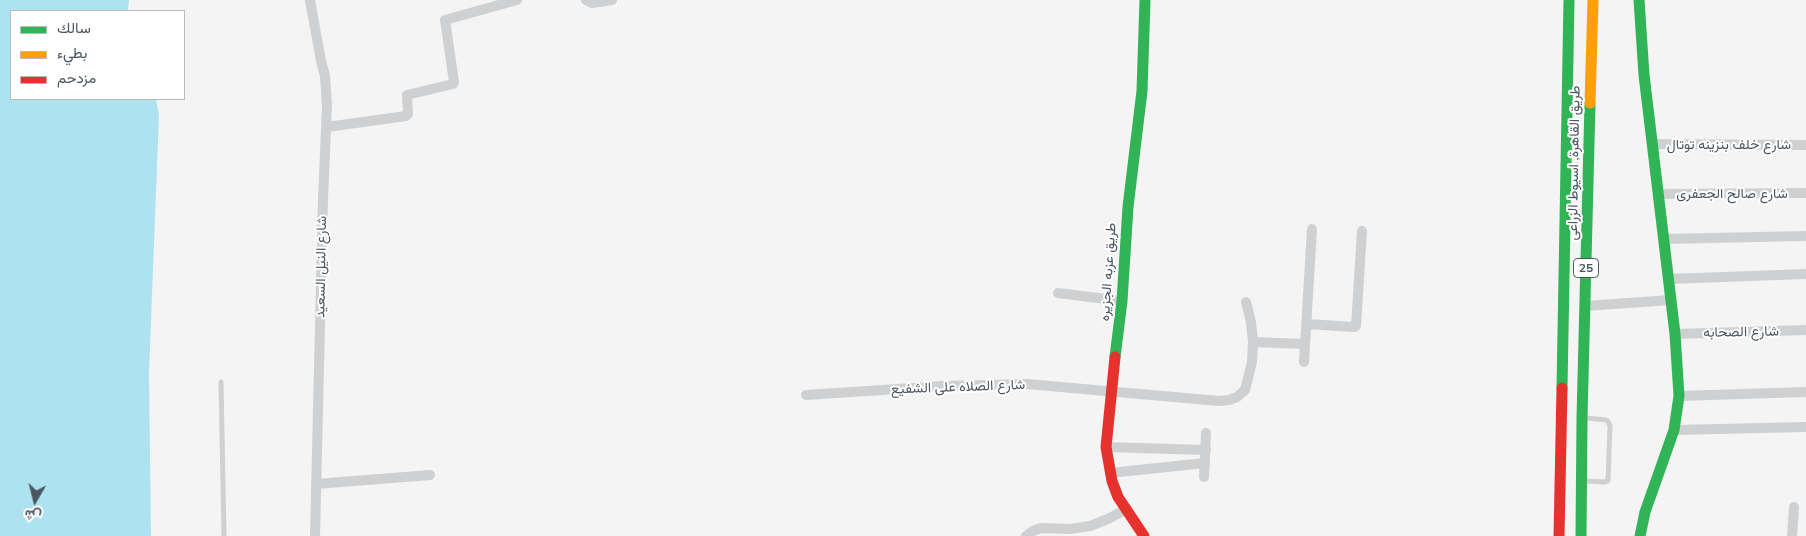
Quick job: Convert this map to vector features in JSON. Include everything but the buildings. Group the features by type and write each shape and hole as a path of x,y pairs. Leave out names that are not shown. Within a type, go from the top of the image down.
{"main road":[{"name":"طريق عزبه الجزيره","path":"1144,536 1118,497 1110,473 1106,447 1122,301 1125,240 1142,91 1145,0"},
{"name":"طريق القاهرة, اسيوط الزراعى","path":"1559,536 1569,0"},
{"name":"طريق القاهرة, اسيوط الزراعى","path":"1581,536 1582,418 1593,0"},
{"path":"1639,0 1644,75 1664,239 1668,300 1675,334 1679,396 1674,430 1645,512 1640,536"},
{"path":"1561,417 1582,418"},
{"path":"1560,479 1582,481"}],"street":[{"name":"شارع النيل السعيد","path":"310,0 327,94 315,536"},
{"path":"327,127 406,116 408,114 407,95 453,84 454,82 445,19 517,0"},
{"path":"586,0 592,3 612,0"},
{"name":"شارع خلف بنزينه توتال","path":"1652,144 1806,145"},
{"name":"شارع صالح الجعفرى","path":"1658,194 1806,193"},
{"path":"1304,362 1312,229"},
{"path":"1307,324 1356,326 1362,231"},
{"path":"1664,239 1806,236"},
{"path":"1668,279 1806,274"},
{"path":"1058,293 1122,301"},
{"path":"1585,306 1668,300"},
{"name":"شارع الصلاه على الشفيع","path":"806,394 1010,384 1111,390 1219,401 1228,400 1238,397 1245,390 1252,362 1253,342 1246,302"},
{"name":"شارع الصحابه","path":"1675,334 1806,330"},
{"path":"1253,342 1306,344"},
{"path":"1679,396 1806,392"},
{"path":"1674,430 1806,427"},
{"path":"1204,477 1206,433"},
{"path":"1106,447 1206,450"},
{"path":"1110,473 1205,463"},
{"path":"316,484 430,475"},
{"path":"1792,536 1794,507"},
{"path":"1026,536 1032,531 1041,528 1070,529 1090,526 1125,510"}],"lane":[{"path":"221,382 224,536"},
{"path":"1582,418 1606,420 1610,426 1608,480 1604,482 1582,481"}],"water":[{"path":"0,0 129,0 128,10 10,10 10,100 156,100 159,115 149,373 151,536 0,536"}],"traffic: fast":[{"path":"1115,357 1122,301 1128,207 1142,91 1145,0"},
{"path":"1562,388 1569,0"},
{"path":"1639,0 1644,75 1675,334 1679,396 1674,430 1645,512 1640,536"},
{"path":"1581,536 1590,103"}],"traffic: slow":[{"path":"1590,103 1593,0"}],"traffic: jam":[{"path":"1115,357 1106,447 1112,481 1118,497 1144,536"},
{"path":"1559,536 1562,388"}]}
